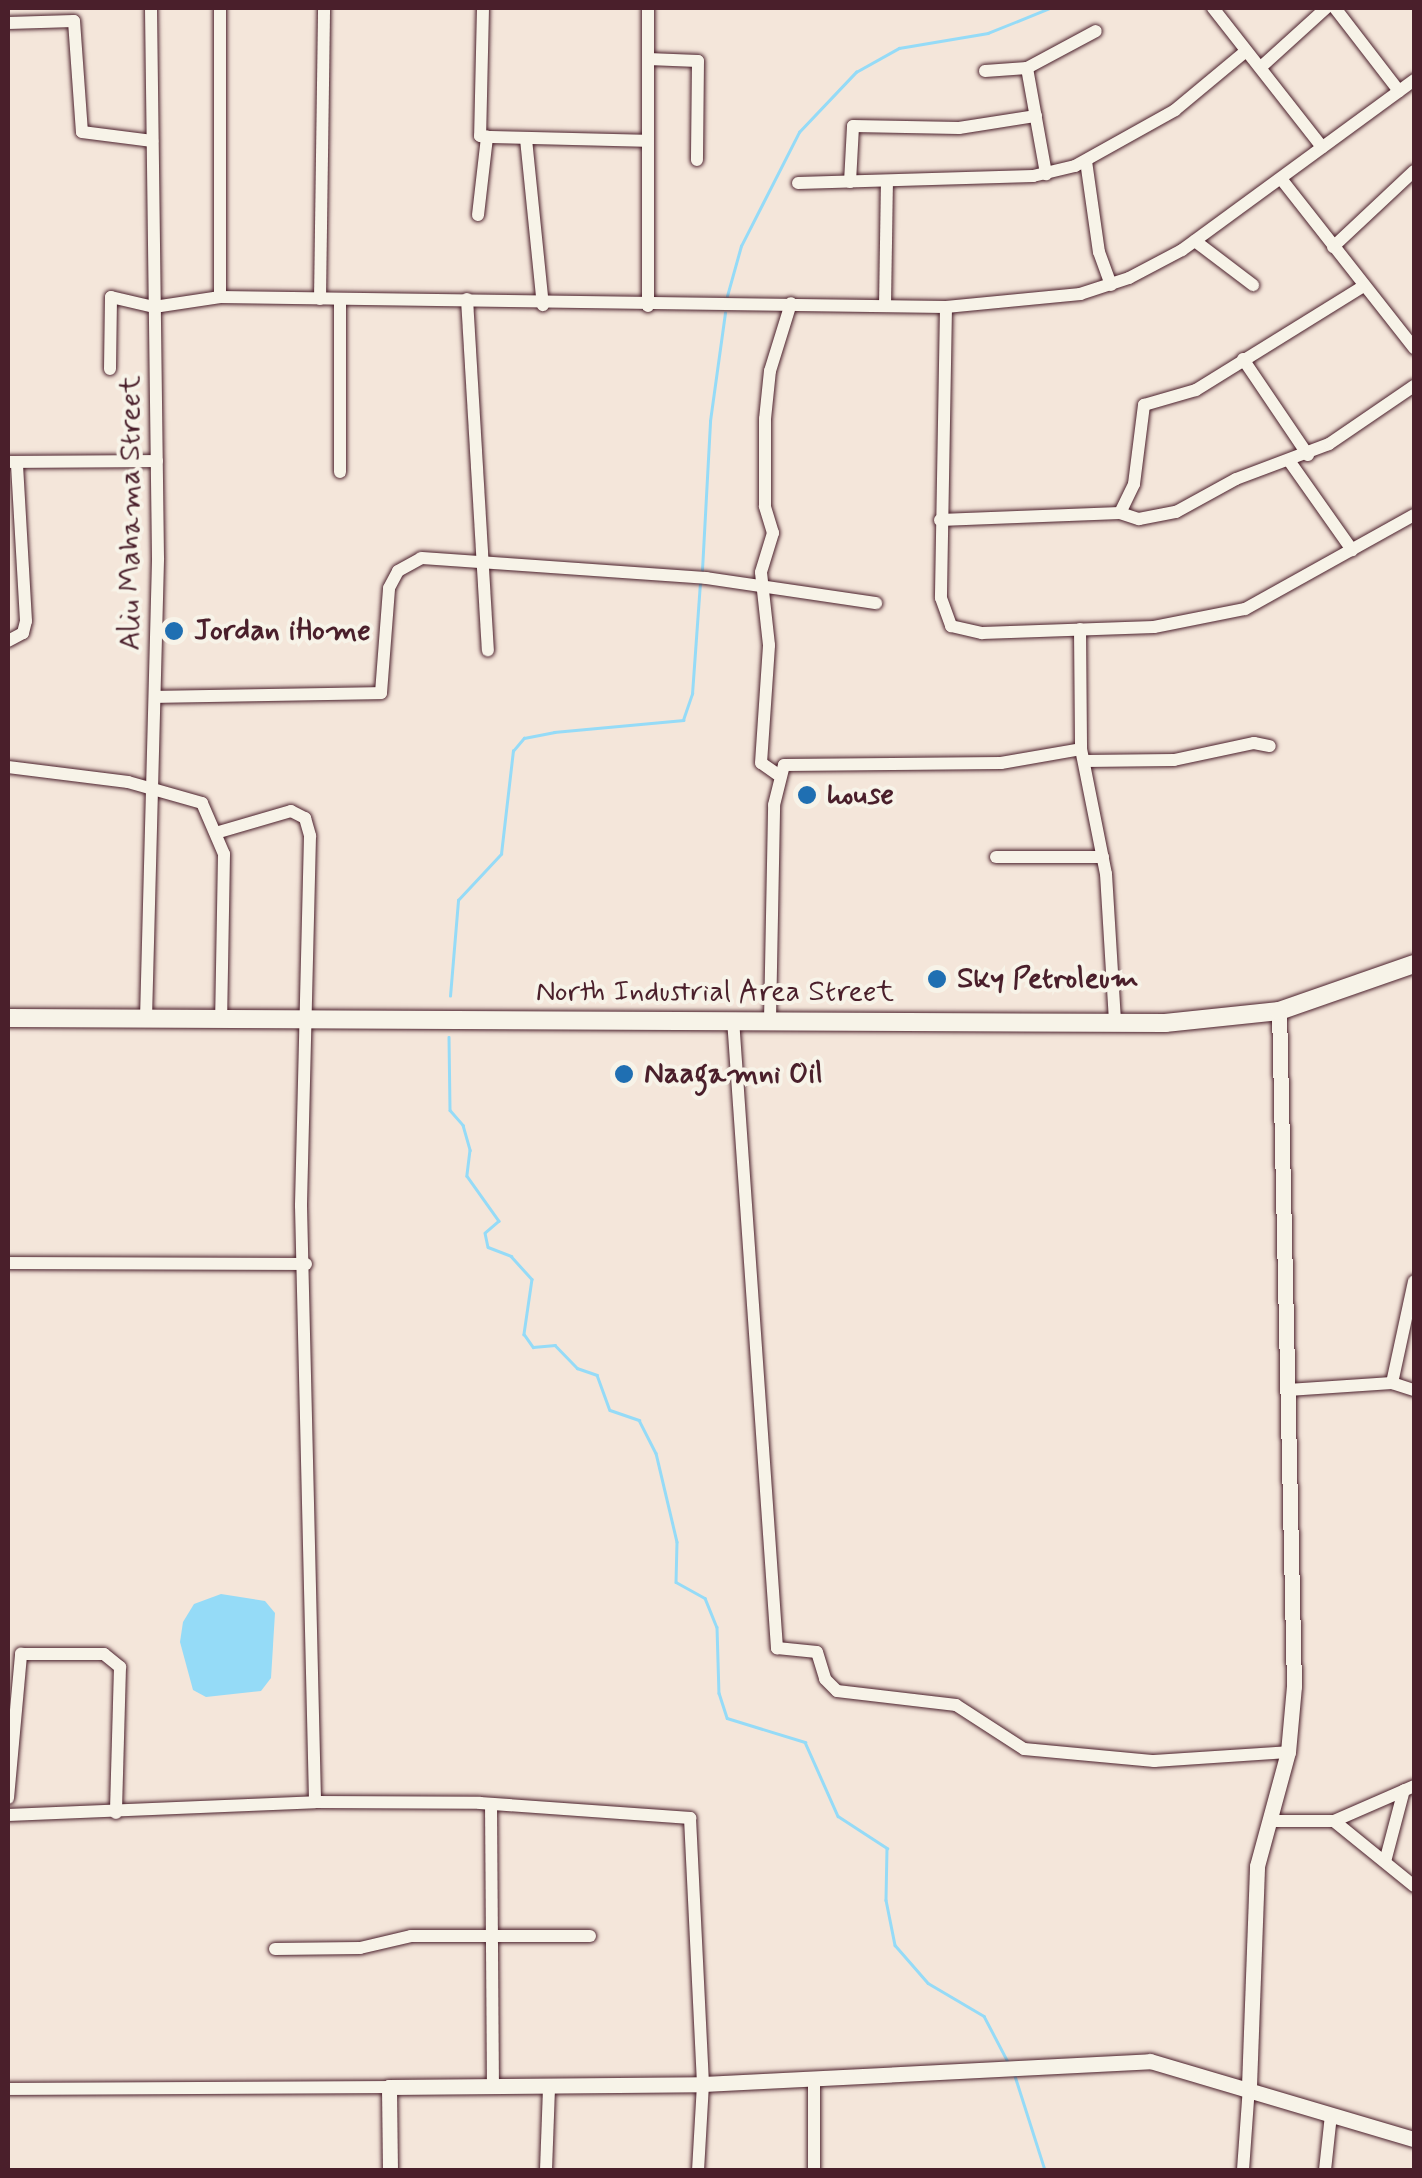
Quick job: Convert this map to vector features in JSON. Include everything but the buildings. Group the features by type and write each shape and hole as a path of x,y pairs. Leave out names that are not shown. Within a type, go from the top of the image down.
{"main road":[{"name":"North Industrial Area Street","path":"8,1018 1218,1021 1279,1011 1414,964"}],"street":[{"name":"Aliu Mahama Street","path":"146,1018 156,698 151,8"},
{"path":"220,8 220,297"},
{"path":"320,298 324,8"},
{"path":"482,8 480,136 648,141"},
{"path":"648,8 648,306"},
{"path":"1213,8 1322,147"},
{"path":"1260,67 1326,8"},
{"path":"1335,8 1398,91"},
{"path":"8,22 74,21 82,132 152,142"},
{"path":"985,71 1027,68 1096,30"},
{"path":"798,183 1046,174 1086,162 1174,110 1246,50"},
{"path":"648,59 698,61 697,160"},
{"path":"1027,68 1046,174"},
{"path":"110,369 107,300 154,307 220,297 467,299 543,305 791,303 946,307 1058,297 1111,285 1195,242 1414,80"},
{"path":"850,182 854,126 958,128 1036,116"},
{"path":"478,216 481,142 486,137"},
{"path":"526,138 543,305"},
{"path":"1086,162 1098,252 1111,285"},
{"path":"1333,247 1414,171"},
{"path":"1282,180 1414,348"},
{"path":"885,306 887,182"},
{"path":"1195,242 1253,285"},
{"path":"1120,513 1134,484 1142,408 1196,390 1364,286"},
{"path":"467,299 488,650"},
{"path":"340,300 340,472"},
{"path":"777,774 762,763 769,644 760,586 773,533 765,506 770,371 791,303"},
{"path":"946,307 940,520 942,612 952,626 982,633 1154,627 1244,609 1414,515"},
{"path":"1243,360 1308,455"},
{"path":"940,520 1120,513 1166,516 1236,479 1308,455 1414,386"},
{"path":"8,641 22,633 26,621 12,462 156,461"},
{"path":"1290,462 1352,550"},
{"path":"156,698 381,693 389,588 398,572 421,558 484,566 701,578 876,603"},
{"path":"1080,629 1082,755 1103,857 1115,1020"},
{"path":"770,1020 777,774 786,764 1001,763 1082,755 1174,760 1254,742 1270,746"},
{"path":"8,766 154,788 196,799 219,832 221,1019"},
{"path":"219,832 291,812 308,823 310,1019 302,1206 315,1802"},
{"path":"996,857 1103,857"},
{"path":"1243,2170 1257,1866 1288,1752 1294,1686 1279,1011"},
{"path":"733,1020 777,1648 786,1654 817,1652 825,1679 837,1690 956,1705 1024,1750 1154,1761 1288,1752"},
{"path":"8,1264 306,1264"},
{"path":"1392,1383 1407,1328 1414,1281"},
{"path":"1288,1390 1392,1383 1414,1390"},
{"path":"8,1798 21,1654 104,1654 120,1667 116,1812"},
{"path":"1271,1821 1334,1821 1410,1788"},
{"path":"1386,1858 1410,1788"},
{"path":"8,1815 315,1802 491,1804 690,1818 703,2084 698,2170"},
{"path":"491,1804 493,2086"},
{"path":"1334,1821 1386,1858 1414,1886"},
{"path":"276,1950 360,1948 411,1936 590,1936"},
{"path":"8,2089 703,2084 1001,2073 1150,2061 1249,2086 1414,2139"},
{"path":"814,2079 814,2170"},
{"path":"546,2170 549,2086"},
{"path":"389,2087 390,2170"},
{"path":"1326,2170 1331,2115"}],"water":[{"path":"221,1594 265,1601 275,1613 271,1678 261,1691 206,1697 193,1690 180,1642 183,1622 194,1604"}],"waterway":[{"path":"727,296 741,246 799,132 856,72 899,48 988,33 1050,8"},
{"path":"702,570 710,421 725,313"},
{"path":"450,996 458,900 501,854 513,751 524,738 554,732 683,720 692,694 700,583"},
{"path":"449,1037 450,1110 463,1125 470,1150 467,1176 499,1221 485,1233 488,1247 511,1256 532,1279 524,1334 533,1347 555,1345 577,1368 597,1375 610,1410 639,1420 656,1453 677,1542 676,1582 705,1598 717,1627 719,1693 727,1718 805,1742 838,1816 887,1848 886,1900 895,1945 928,1983 984,2016 1007,2060"},
{"path":"1015,2076 1045,2170"}],"place":[{"name":"Jordan iHome","path":"174,631"},
{"name":"house","path":"807,795"},
{"name":"Sky Petroleum","path":"937,979"},
{"name":"Naagamni Oil","path":"624,1074"}]}
